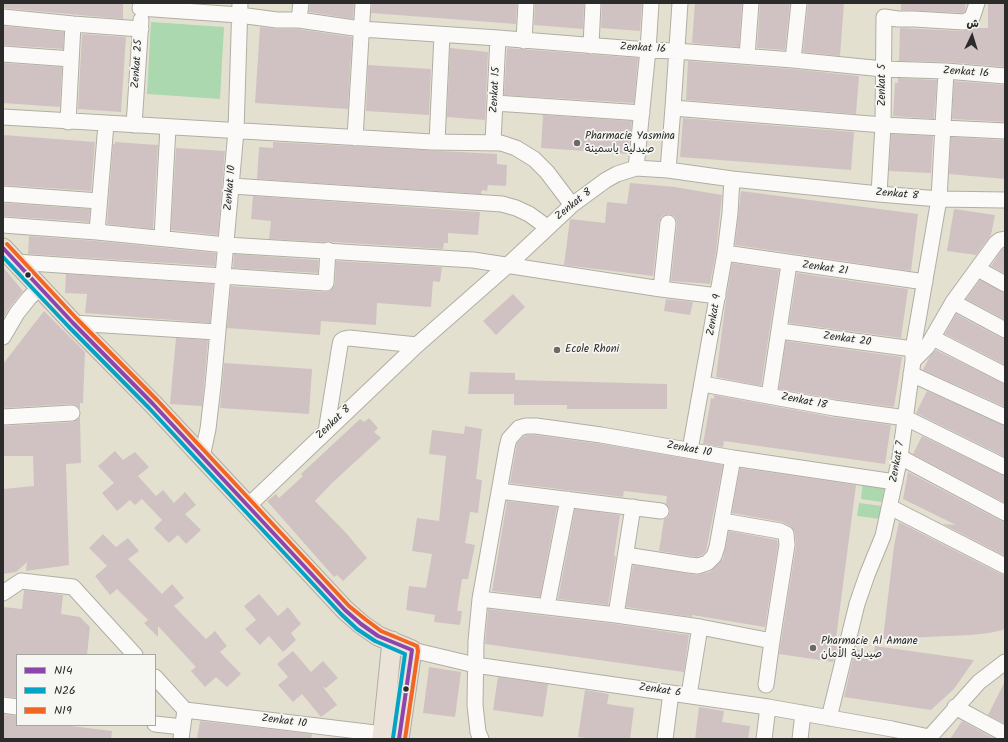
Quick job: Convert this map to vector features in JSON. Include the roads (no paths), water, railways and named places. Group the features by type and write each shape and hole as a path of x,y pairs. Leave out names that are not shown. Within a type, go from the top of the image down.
{"main road":[{"name":"Zenkat 6","path":"9,255 73,323 153,404 345,610 378,636 412,650"},
{"path":"388,737 392,641"},
{"path":"388,737 412,650"}],"street":[{"path":"299,20 301,3"},
{"path":"356,138 363,3"},
{"path":"524,41 526,3"},
{"path":"591,46 593,3"},
{"path":"636,168 648,50 651,3"},
{"path":"668,170 680,3"},
{"path":"747,56 751,3"},
{"path":"793,60 799,3"},
{"name":"Zenkat 5","path":"882,10 898,19 958,22 967,21 972,18 976,3"},
{"name":"Zenkat 16","path":"141,6 239,9 277,20 299,20 361,29 747,56 883,70 946,71 1005,76"},
{"name":"Zenkat 25","path":"134,125 141,29 141,6"},
{"name":"Zenkat 10","path":"202,457 209,422 222,276 232,186 236,131 239,9"},
{"name":"Zenkat 5","path":"879,194 883,125 882,10"},
{"path":"3,17 141,29"},
{"path":"68,122 72,24"},
{"path":"437,142 442,35"},
{"name":"Zenkat 15","path":"493,142 498,38"},
{"path":"3,54 71,59"},
{"name":"Zenkat 7","path":"829,718 857,604 867,574 883,536 900,457 912,361 939,199 946,71"},
{"path":"495,102 642,113"},
{"path":"673,108 883,125 1005,131"},
{"path":"3,117 356,138 437,142 493,142 506,144 516,148 534,160 547,172 572,205"},
{"path":"97,232 106,124"},
{"path":"162,238 168,127"},
{"name":"Zenkat 8","path":"248,506 417,344 508,265 547,227 572,205 606,180 626,170 636,168 668,170 732,179 939,199 1005,200"},
{"name":"Zenkat 9","path":"690,450 703,384 725,253 730,213 732,179"},
{"path":"232,186 502,204 529,214 547,227"},
{"path":"3,194 99,201"},
{"path":"660,289 668,223"},
{"path":"3,225 97,232 226,245 454,258 660,289 718,296"},
{"path":"912,361 921,354 933,338 953,302 996,243 1000,240 1005,240"},
{"path":"9,255 222,276 326,283 328,250"},
{"name":"Zenkat 21","path":"725,253 789,264 925,282"},
{"path":"769,396 789,264"},
{"path":"978,269 1005,284"},
{"path":"3,337 17,313 40,287"},
{"path":"953,302 1005,330"},
{"path":"73,323 217,332"},
{"name":"Zenkat 20","path":"780,331 912,361 1005,418"},
{"path":"326,432 340,345 344,339 349,338 417,344"},
{"path":"933,338 1005,375"},
{"name":"Zenkat 18","path":"703,384 834,408 906,418 1005,467"},
{"path":"3,417 72,413"},
{"name":"Zenkat 10","path":"481,739 478,732 476,719 475,665 480,599 508,439 519,428 536,426 601,435 733,458 895,482"},
{"path":"900,457 1005,513"},
{"path":"626,555 676,563 704,565 714,556 733,458"},
{"path":"499,491 661,511"},
{"path":"547,606 568,499"},
{"path":"890,507 1005,566"},
{"path":"616,615 633,508"},
{"path":"722,521 780,531 786,534 787,545 766,685"},
{"path":"3,593 21,581 72,587 134,654"},
{"path":"480,599 547,606 700,627 772,641"},
{"path":"689,695 700,627"},
{"name":"Zenkat 6","path":"412,650 475,665 768,707 892,729 928,738"},
{"path":"928,738 978,682 1005,662"},
{"path":"156,678 185,710 182,733 156,724"},
{"path":"665,739 671,693"},
{"path":"3,705 16,707"},
{"path":"764,739 768,707"},
{"path":"955,707 1005,734"},
{"name":"Zenkat 10","path":"185,710 388,737"},
{"path":"800,739 803,713"}],"place":[{"name":"Pharmacie Yasmina صيدلية ياسمينة","path":"577,143"},
{"name":"Ecole Rhoni","path":"557,350"},
{"name":"Pharmacie Al Amane صيدلية الأمان","path":"813,648"}]}
